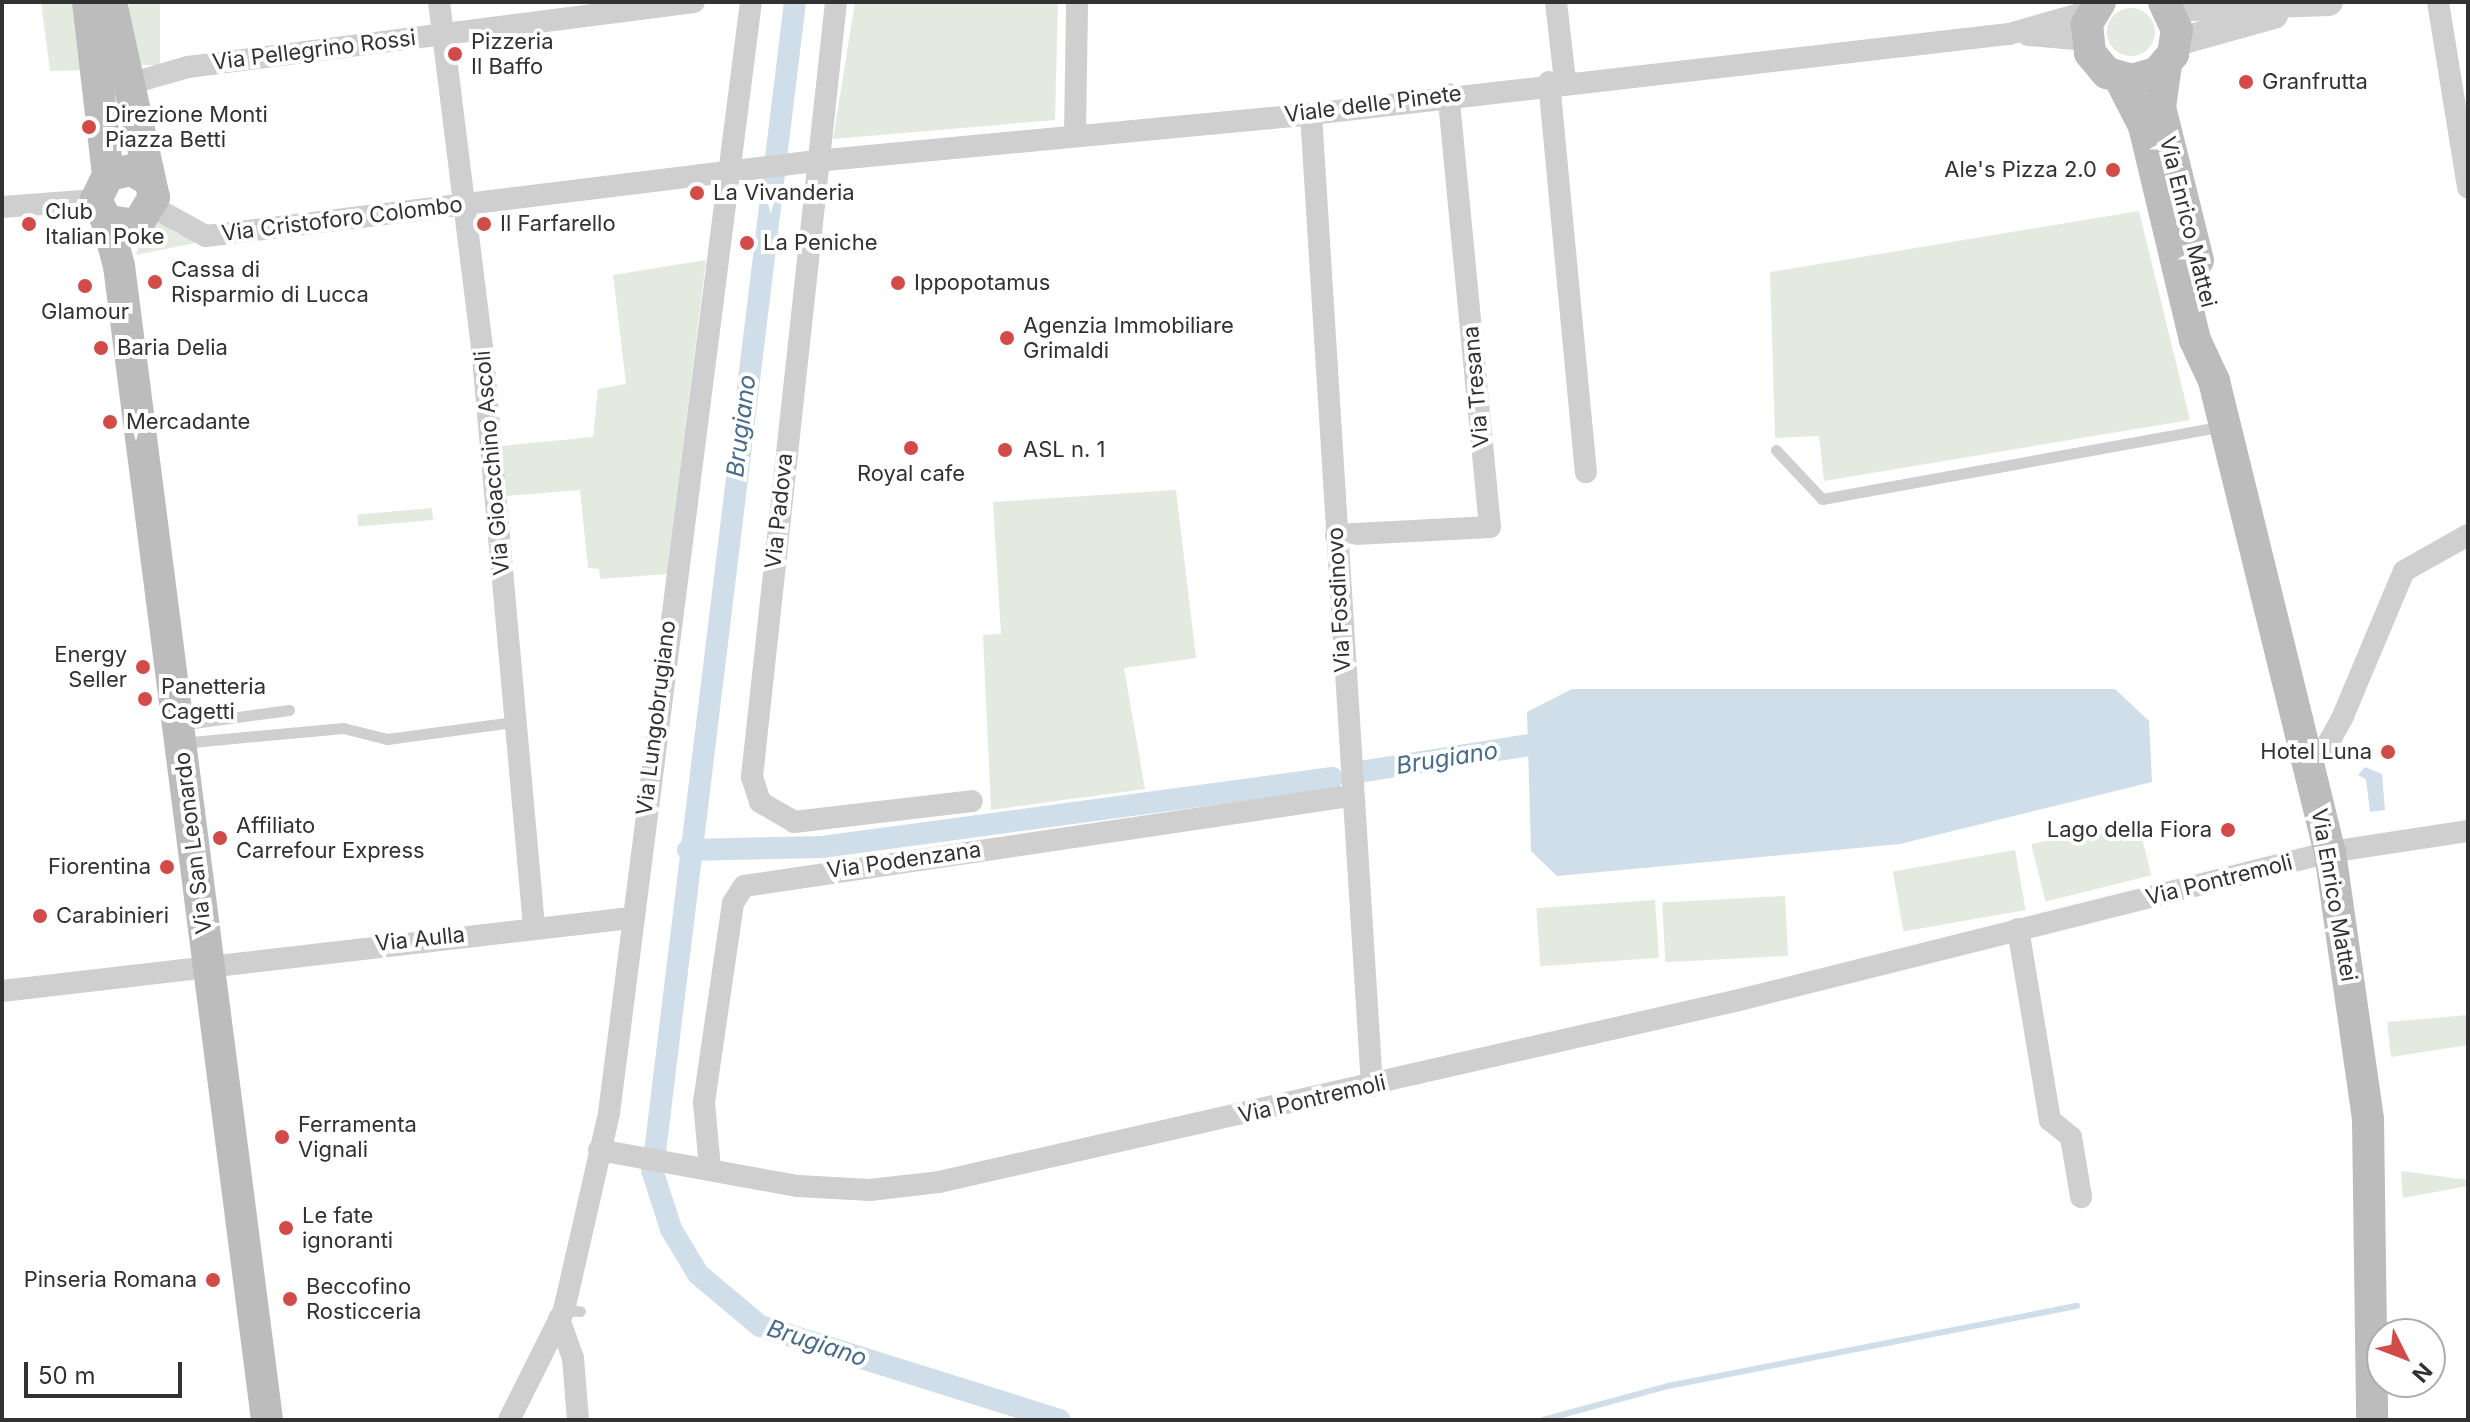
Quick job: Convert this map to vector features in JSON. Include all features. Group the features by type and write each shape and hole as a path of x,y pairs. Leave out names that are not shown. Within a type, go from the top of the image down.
{"main road":[{"path":"88,2 123,201"},
{"path":"111,2 125,85 123,201"},
{"path":"2093,17 2097,64 2120,79 2145,78 2171,53 2167,5"},
{"name":"Via Enrico Mattei","path":"2171,53 2160,107 2213,325 2214,381"},
{"name":"Via Enrico Mattei","path":"2120,79 2144,126 2195,340 2214,381 2330,852 2368,1120 2372,1420"},
{"name":"Via San Leonardo","path":"123,201 119,266 267,1420"}],"street":[{"name":"Via Gioacchino Ascoli","path":"439,2 460,204 482,347 513,722 534,926"},
{"name":"Via Pellegrino Rossi","path":"125,85 188,67 694,2"},
{"name":"Via Lungobrugiano","path":"509,1420 568,1314 610,1152 631,918 735,172 751,2"},
{"name":"Via Padova","path":"836,2 813,161 816,212 752,777 760,802 794,822 972,801"},
{"path":"1075,134 1077,2"},
{"path":"1556,2 1557,82 1586,472"},
{"path":"2438,2 2468,188"},
{"path":"2167,5 2317,3"},
{"path":"2171,53 2317,3"},
{"name":"Viale delle Pinete","path":"735,172 1075,134 1311,114 1448,94 2015,33 2093,17"},
{"name":"Viale delle Pinete","path":"2015,33 2093,17"},
{"name":"Via Tresana","path":"1336,535 1490,527 1448,94"},
{"name":"Via Fosdinovo","path":"1311,114 1350,796 1372,1086"},
{"name":"Via Cristoforo Colombo","path":"123,201 206,236 735,172"},
{"path":"2,207 123,201"},
{"path":"2308,760 2325,749 2343,716 2404,571 2468,535"},
{"name":"Via Podenzana","path":"710,1169 704,1102 733,903 744,886 1350,796"},
{"name":"Via Pontremoli","path":"610,1152 681,1166 870,1190 939,1182 1372,1086 2330,852 2468,831"},
{"name":"Via Aulla","path":"2,991 210,962 631,918"},
{"path":"2018,929 2050,1120 2073,1141 2081,1197"},
{"path":"568,1314 578,1420"}],"lane":[{"path":"1776,450 1822,499 2225,425"},
{"path":"180,734 289,710"},
{"path":"180,734 343,728 387,739 513,722"}],"shaded area":[{"path":"41,2 80,2 91,70 50,71"},
{"path":"129,2 160,2 160,65 129,65"},
{"path":"855,2 1058,2 1055,120 833,139"},
{"path":"2131,8 2140,9 2148,15 2154,23 2154,41 2148,49 2140,55 2131,56 2122,55 2114,49 2108,41 2107,32 2108,23 2114,15 2122,9"},
{"path":"2139,211 2190,420 1824,481 1819,436 1775,438 1770,272"},
{"path":"159,220 176,233 200,242 136,255 142,235"},
{"path":"706,260 667,574 600,579 599,569 588,568 580,490 504,496 501,446 593,437 598,389 626,384 613,275"},
{"path":"1176,490 1196,658 1124,668 1145,789 991,810 983,635 1001,634 993,502"},
{"path":"432,508 433,520 358,526 357,515"},
{"path":"1572,689 2115,689 2149,721 2152,782 1900,844 1557,876 1531,851 1527,712"},
{"path":"2365,767 2382,774 2385,810 2370,812 2366,779 2358,775"},
{"path":"2137,818 2151,875 2046,902 2031,844"},
{"path":"2015,850 2026,910 1903,932 1893,872"},
{"path":"1785,896 1788,956 1665,962 1662,902"},
{"path":"1655,900 1659,958 1540,966 1536,908"},
{"path":"2468,1015 2468,1045 2391,1057 2387,1022"},
{"path":"2401,1171 2468,1180 2468,1186 2403,1198"}],"waterway":[{"name":"Brugiano","path":"655,1152 795,2"},
{"name":"Brugiano","path":"1365,771 1529,745"},
{"name":"Brugiano","path":"688,850 822,847 1332,778"},
{"name":"Brugiano","path":"652,1170 671,1229 698,1274 760,1326 1060,1420"},
{"path":"1543,1420 1668,1386 2077,1306"}],"place":[{"name":"Pizzeria Il Baffo","path":"455,54"},
{"name":"Granfrutta","path":"2246,82"},
{"name":"Direzione Monti Piazza Betti","path":"89,127"},
{"name":"Ale's Pizza 2.0","path":"2113,170"},
{"name":"La Vivanderia","path":"697,193"},
{"name":"Club Italian Poke","path":"29,224"},
{"name":"Il Farfarello","path":"484,224"},
{"name":"La Peniche","path":"747,243"},
{"name":"Cassa di Risparmio di Lucca","path":"155,282"},
{"name":"Ippopotamus","path":"898,283"},
{"name":"Glamour","path":"85,286"},
{"name":"Agenzia Immobiliare Grimaldi","path":"1007,338"},
{"name":"Baria Delia","path":"101,348"},
{"name":"Mercadante","path":"110,422"},
{"name":"Royal cafe","path":"911,448"},
{"name":"ASL n. 1","path":"1005,450"},
{"name":"Energy Seller","path":"143,667"},
{"name":"Panetteria Cagetti","path":"145,699"},
{"name":"Hotel Luna","path":"2388,752"},
{"name":"Lago della Fiora","path":"2228,830"},
{"name":"Affiliato Carrefour Express","path":"220,838"},
{"name":"Fiorentina","path":"167,867"},
{"name":"Carabinieri","path":"40,916"},
{"name":"Ferramenta Vignali","path":"282,1137"},
{"name":"Le fate ignoranti","path":"286,1228"},
{"name":"Pinseria Romana","path":"213,1280"},
{"name":"Beccofino Rosticceria","path":"290,1299"}]}
